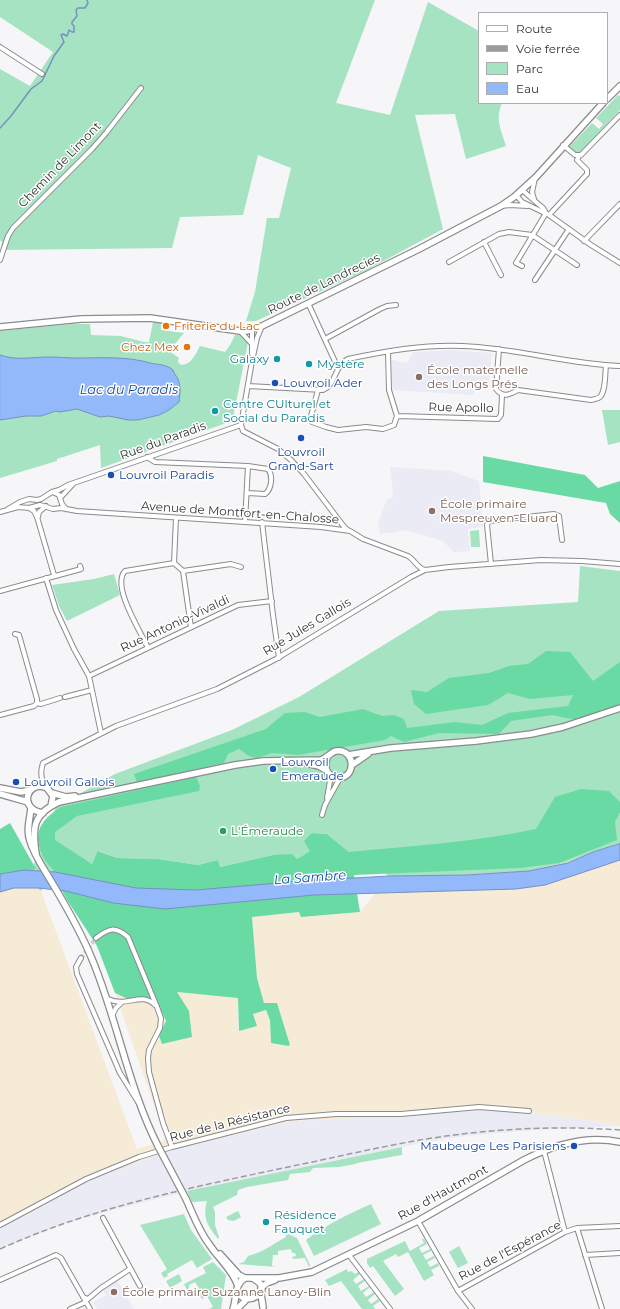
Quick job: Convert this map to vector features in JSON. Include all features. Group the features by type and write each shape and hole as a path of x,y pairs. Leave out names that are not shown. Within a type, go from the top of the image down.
{"main road":[{"path":"608,98 619,90"},
{"name":"Route de Landrecies","path":"0,326 81,319 150,318 240,331 262,326 419,249 501,206 536,177 563,145 602,104"},
{"path":"37,856 34,842 37,819 43,812 59,802 235,765 263,761 320,760 327,758 337,751 341,751 348,755 420,745 476,741 531,734 564,727 620,708"},
{"path":"296,761 319,766 334,777 340,778 350,772 352,765 371,752"},
{"path":"348,755 352,765"},
{"path":"327,758 325,766 328,772"},
{"path":"0,784 7,789 21,792 38,787 47,788 52,793 66,797 113,790"},
{"path":"1,792 7,789"},
{"path":"31,790 28,796 28,802 31,808 36,812 43,812"},
{"path":"1,792 28,802"},
{"path":"51,806 53,800 52,793"},
{"path":"31,808 29,836 32,846 62,899 92,958 108,999 140,1106 148,1126 207,1243 235,1277 239,1297 246,1301 254,1301 264,1308"},
{"name":"Rue d'Hautmont","path":"279,1278 312,1272 349,1255 418,1221 524,1160 544,1151 582,1140 601,1139 620,1142"},
{"path":"200,1228 238,1275 258,1281 261,1288 264,1308"},
{"path":"233,1309 237,1287 241,1281 248,1278 279,1278"},
{"path":"261,1288 267,1283 279,1278"},
{"path":"254,1301 261,1294"},
{"path":"238,1309 246,1301"}],"street":[{"path":"0,47 42,74"},
{"name":"Chemin de Limont","path":"0,260 8,236 14,228 92,149 141,88"},
{"path":"522,266 516,263 532,235 547,214 587,174 587,170 577,160 579,156 620,115"},
{"path":"563,145 579,156"},
{"path":"536,177 532,192 536,203"},
{"path":"522,190 547,214 584,241 620,263"},
{"path":"516,195 522,202 547,214"},
{"path":"584,241 620,204"},
{"path":"501,206 530,206"},
{"path":"535,280 568,229"},
{"path":"449,262 499,234 508,232 532,235 577,265"},
{"path":"484,242 501,274"},
{"path":"308,303 338,368"},
{"path":"324,339 380,308 396,305"},
{"path":"262,326 257,338 252,361 241,425 244,431 278,449 291,460 304,474 345,528 350,531"},
{"path":"252,329 252,361"},
{"path":"240,331 251,344"},
{"path":"248,386 323,390 328,388 338,368 348,359 402,349 451,346 499,349 620,366"},
{"path":"499,349 496,389 502,395 508,395 518,390 591,400 596,399 603,391 606,365"},
{"path":"318,390 311,416 312,422 335,429 366,427 383,429 394,425 397,420 397,416 389,390 388,352"},
{"name":"Rue Apollo","path":"397,416 498,419 501,416 502,395"},
{"name":"Rue du Paradis","path":"25,501 29,499 41,499 52,492 75,483 241,425"},
{"path":"147,457 155,462 268,468 271,472 270,487 268,492 265,494 248,493"},
{"path":"245,522 248,493 248,466"},
{"name":"Rue du Paradis","path":"56,508 61,504 61,499 75,483"},
{"path":"52,492 57,493 67,509"},
{"path":"0,512 25,501 24,504 27,508"},
{"name":"Avenue de Montfort-en-Chalosse","path":"27,508 40,505 53,509 56,508 77,511 176,518 308,525 350,531 364,539 408,556 414,560 420,568 426,570"},
{"path":"37,517 39,512 46,506"},
{"path":"7,509 27,508 34,511 54,575"},
{"path":"490,564 487,525 489,521 554,514 559,516 562,540"},
{"path":"174,563 176,518"},
{"path":"262,522 279,658"},
{"name":"Rue Jules Gallois","path":"41,774 43,763 101,733 116,726 217,689 279,658 411,577 426,570 541,560 620,564"},
{"path":"174,563 183,571 191,627"},
{"path":"148,648 125,601 121,586 122,576 125,571 174,563"},
{"path":"183,571 231,564 241,567"},
{"path":"0,591 54,575 81,569 80,566"},
{"path":"46,578 56,610 74,649 89,676 101,733"},
{"name":"Rue Antonio-Vivaldi","path":"89,676 238,605 272,601"},
{"path":"0,715 34,706 37,699 19,635 14,634"},
{"path":"36,703 41,704 92,690"},
{"path":"322,815 329,786 328,772"},
{"path":"38,787 41,774"},
{"path":"41,774 47,788"},
{"path":"325,805 340,778"},
{"path":"96,938 106,930 112,929 121,931 128,938 157,1007 161,1018 160,1028 149,1050 149,1072 161,1117 172,1147"},
{"path":"81,958 76,967 77,974 120,1074 140,1106"},
{"path":"108,999 121,1003 142,999 150,1000 157,1007"},
{"path":"112,1016 116,1008 121,1003"},
{"name":"Rue de la Résistance","path":"0,1225 86,1179 139,1157 172,1147 286,1118 298,1116 348,1114 401,1114 479,1107 529,1111"},
{"path":"544,1151 565,1232"},
{"path":"103,1218 140,1286"},
{"path":"418,1221 458,1291 472,1309"},
{"name":"Rue de l'Espérance","path":"458,1291 565,1232 577,1228 620,1226"},
{"path":"577,1228 602,1309"},
{"path":"585,1254 620,1253"},
{"path":"0,1280 56,1255 61,1258 90,1309"},
{"path":"349,1255 390,1309"},
{"path":"83,1297 88,1299 101,1288 130,1269"},
{"path":"70,1309 86,1302"}],"shaded area":[{"path":"452,350 492,353 489,383 479,380 473,395 392,390 392,360 407,363 413,352"},
{"name":"École primaire Mespreuven-Eluard","path":"390,467 451,471 479,481 483,527 468,529 470,551 454,552 443,541 407,530 380,534 378,523 387,499 392,498 393,492"},
{"path":"620,844 620,1125 532,1113 490,1110 460,1110 381,1117 293,1121 168,1151 87,1181 32,1212 0,1227 0,885 27,881 41,891 137,1149 163,1141 165,1137 115,993 128,999 155,998 166,1021 159,1036 162,1044 176,992 238,997 238,1031 253,1014 266,1010 270,1020 271,1043 288,1046 264,1003 257,978 252,916 299,912 301,917 360,912 389,876 467,875 529,871"},
{"path":"460,1110 490,1110 532,1113 620,1126 534,1130 464,1136 426,1142 205,1187 113,1210 63,1224 0,1249 0,1227 32,1212 87,1181 168,1151 293,1121 381,1117"},
{"name":"École primaire Suzanne Lanoy-Blin","path":"117,1280 134,1309 97,1309 93,1302 106,1295 102,1289"}],"green space":[{"path":"0,0 375,0 336,103 390,115 428,2 478,30 478,104 502,104 499,120 506,146 466,159 455,114 415,115 443,229 365,271 256,321 246,321 255,292 267,218 279,218 291,168 258,155 243,215 180,217 172,248 1,250 0,69 30,86 53,52 0,17"},
{"path":"618,95 620,96 620,110 580,153 577,154 569,147 592,123 599,129 603,124 596,118"},
{"path":"153,322 161,323 161,330 184,333 169,351 179,358 178,362 181,365 191,361 200,346 225,352 235,335 240,335 248,342 233,418 229,422 101,468 100,445 57,459 57,461 0,478 0,331 72,324 90,324 91,335 121,336 149,342"},
{"path":"602,410 620,410 620,442 608,445"},
{"path":"483,456 585,475 598,488 620,481 620,523 610,514 606,503 483,482"},
{"path":"479,530 480,547 471,547 470,531"},
{"path":"580,566 620,571 620,844 593,852 568,862 529,871 467,875 389,876 349,852 327,834 312,833 310,851 297,859 273,855 220,867 218,860 198,865 158,859 117,858 99,851 92,864 65,848 41,891 27,881 56,807 115,774 232,730 299,697 439,611 578,602"},
{"path":"114,574 120,595 67,621 59,606 52,585 94,579"},
{"path":"546,651 570,652 593,681 620,662 620,704 576,720 552,715 511,721 499,734 439,733 404,742 391,736 385,740 298,755 272,753 257,758 249,756 239,749 228,754 224,763 137,782 134,774 266,729 285,713 304,712 320,717 363,709 382,716 394,715 404,719 407,728 455,722 482,725 508,713 568,706 573,695 530,699 508,693 488,705 426,714 414,704 411,690 427,692 449,678 489,673 509,666 528,664"},
{"path":"196,777 200,786 199,791 77,816 55,832 55,840 92,864 98,851 117,858 158,859 198,865 218,860 220,867 273,855 292,854 297,859 310,851 304,841 312,833 327,834 349,852 419,846 490,837 536,829 555,797 581,789 609,791 620,802 620,812 615,822 617,840 559,863 520,868 354,875 360,912 301,917 299,912 252,917 257,978 264,1003 277,1003 290,1045 288,1046 271,1043 270,1020 266,1010 253,1014 257,1026 239,1031 238,998 177,992 189,1011 192,1037 162,1044 159,1036 166,1021 155,998 128,999 115,993 97,946 67,900 52,872 53,870 43,856 38,839 44,821 61,807"},
{"path":"10,823 36,869 0,877 0,829"},
{"path":"402,1147 402,1155 339,1167 313,1168 310,1172 290,1174 288,1180 238,1190 237,1195 213,1207 215,1212 215,1225 219,1237 218,1239 207,1222 205,1212 207,1201 192,1202 187,1191"},
{"path":"371,1204 381,1224 314,1256 306,1240 329,1225"},
{"path":"238,1211 241,1217 234,1221 228,1220 226,1217"},
{"path":"184,1214 191,1230 212,1259 197,1268 192,1260 167,1274 168,1276 164,1278 161,1273 167,1269 140,1225"},
{"path":"288,1234 297,1238 310,1265 309,1267 305,1258 293,1259 292,1257 296,1256 295,1253 292,1253 291,1249 278,1251 278,1255 273,1255 272,1266 276,1267 238,1264 244,1262 248,1256 258,1253 286,1237"},
{"path":"422,1239 424,1239 427,1244 419,1248 422,1253 430,1249 431,1251 423,1255 426,1260 434,1256 435,1258 427,1262 430,1267 438,1263 439,1266 431,1270 434,1275 424,1281 408,1252 398,1257 396,1254 383,1261 404,1289 395,1296 373,1266 370,1268 367,1263 367,1259 405,1241 410,1251 424,1243"},
{"path":"459,1246 468,1263 458,1268 449,1252"},
{"path":"213,1262 226,1275 221,1309 209,1309 213,1307 207,1296 202,1299 197,1289 199,1288 195,1282 189,1285 189,1289 187,1290 184,1284 206,1273 203,1267"},
{"path":"347,1269 348,1272 351,1271 355,1274 358,1272 360,1274 353,1280 356,1284 364,1279 365,1281 358,1286 361,1291 369,1286 370,1287 363,1293 366,1297 374,1292 375,1294 368,1300 371,1304 378,1299 380,1301 373,1306 375,1309 362,1309 341,1281 329,1286 325,1280"},
{"path":"179,1274 182,1281 170,1288 166,1281"}],"water":[{"name":"Lac du Paradis","path":"0,355 12,358 123,358 165,366 173,370 178,379 180,388 179,402 169,410 159,415 138,420 128,420 109,416 100,417 77,409 60,412 56,411 41,416 26,416 0,420"},
{"path":"620,844 620,860 545,885 516,889 314,895 165,909 113,903 66,891 38,888 14,888 0,892 0,874 24,870 55,872 136,888 196,890 301,881 389,876 467,875 529,871 568,863 593,852"}],"waterway":[{"path":"0,128 31,89 42,81 54,56 64,42 61,35 63,34 67,36 69,30 74,32 72,22 77,16 76,10 78,8 85,8 88,3 87,0"}],"tunnel":[{"path":"81,958 96,938"}],"railway":[{"path":"0,1249 70,1221 142,1200 391,1145 454,1135 516,1129 579,1128 620,1130"}],"place":[{"name":"Friterie du Lac","path":"166,326"},
{"name":"Chez Mex","path":"187,347"},
{"name":"Galaxy","path":"277,359"},
{"name":"Mystère","path":"309,364"},
{"name":"École maternelle des Longs Prés","path":"419,377"},
{"name":"Louvroil Ader","path":"275,383"},
{"name":"Centre CUlturel et Social du Paradis","path":"215,411"},
{"name":"Louvroil Grand-Sart","path":"301,438"},
{"name":"Louvroil Paradis","path":"111,475"},
{"name":"École primaire Mespreuven-Eluard","path":"432,511"},
{"name":"Louvroil Emeraude","path":"273,769"},
{"name":"Louvroil Gallois","path":"16,782"},
{"name":"L'Émeraude","path":"223,831"},
{"name":"Maubeuge Les Parisiens","path":"574,1146"},
{"name":"Résidence Fauquet","path":"266,1222"},
{"name":"École primaire Suzanne Lanoy-Blin","path":"114,1292"}],"water label":[{"name":"La Sambre","path":"310,878"}]}
